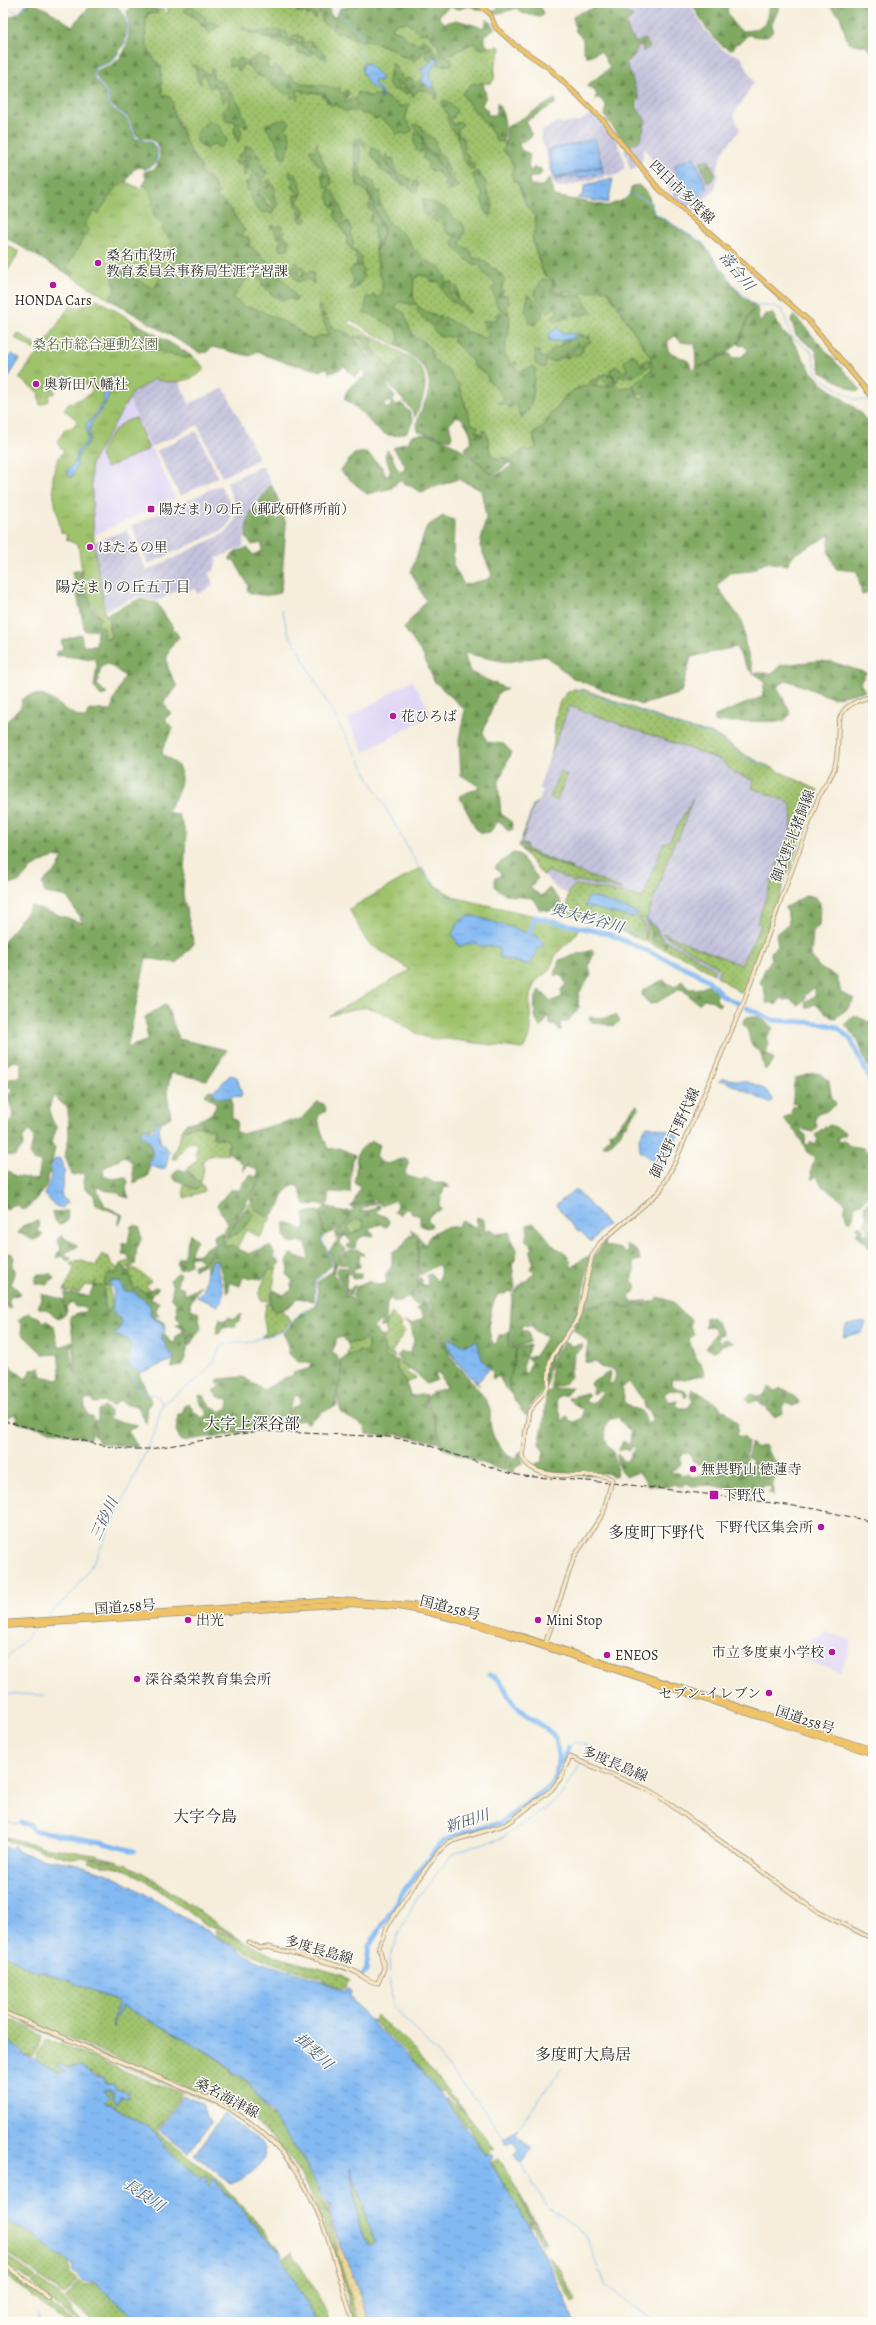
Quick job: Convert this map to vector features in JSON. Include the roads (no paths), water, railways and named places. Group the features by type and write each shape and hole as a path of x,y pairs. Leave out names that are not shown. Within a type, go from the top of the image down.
{"highway":[{"name":"国道258号","path":"3,1626 42,1622 290,1606 370,1604 399,1607 446,1616 545,1645 873,1750"},
{"name":"国道258号","path":"3,1623 42,1622"},
{"name":"国道258号","path":"545,1645 873,1754"}],"main road":[{"name":"四日市多度線","path":"478,3 490,14 496,28 515,45 549,68 602,119 659,189 807,319 873,398"},
{"name":"御衣野北猪飼線","path":"744,1001 819,796 834,769 840,716 852,702 873,696"},
{"name":"御衣野下野代線","path":"545,1645 574,1557 603,1514 612,1480 608,1476 538,1472 531,1469 524,1462 521,1449 529,1411 548,1387 550,1362 579,1314 592,1256 600,1242 653,1199 667,1180 744,1001"},
{"name":"多度長島線","path":"249,1942 260,1948 268,1947 336,1964 358,1973 369,1982 378,1983 384,1968 379,1950 381,1939 416,1882 440,1850 449,1842 502,1826 511,1821 551,1790 560,1779 570,1757 653,1792 818,1912 873,1939"},
{"name":"桑名海津線","path":"3,2012 219,2103 251,2121 271,2138 296,2170 318,2210 353,2322"},
{"path":"3,2263 49,2298"}],"water":[{"path":"435,57 439,60 431,70 429,78 434,85 431,88 422,82 424,74 420,69 425,68"},
{"path":"364,63 370,65 382,78 380,81 374,80 375,85 382,91 381,100 380,91 370,85 365,78 362,70"},
{"path":"595,139 602,166 554,177 548,150"},
{"path":"694,157 707,188 697,199 687,190 675,169 675,165"},
{"path":"602,167 603,172 594,175 592,173 579,178 578,176 555,180 555,178"},
{"path":"613,179 608,203 578,198 583,195 585,185"},
{"path":"557,328 563,333 579,334 571,339 550,342 548,334"},
{"path":"12,354 20,359 3,386 3,363"},
{"path":"115,389 111,391 104,406 95,417 91,425 89,434 90,440 78,455 76,468 71,478 66,471 75,463 77,452 88,440 86,426 104,403 103,396 106,390"},
{"path":"588,897 594,897 638,913 633,918 585,906"},
{"path":"468,916 478,917 534,935 542,940 543,947 538,948 531,964 524,964 500,958 499,949 494,946 483,947 474,943 459,946 452,934 458,923"},
{"path":"230,1075 237,1077 242,1095 240,1098 235,1096 226,1098 217,1097 212,1091 219,1087"},
{"path":"723,1078 751,1083 758,1086 764,1089 773,1100 769,1103 722,1080 719,1082"},
{"path":"157,1121 159,1122 160,1141 169,1152 166,1167 163,1170 148,1165 153,1155 151,1143 142,1135 140,1130 144,1128 153,1131"},
{"path":"647,1126 666,1130 678,1135 663,1167 659,1169 653,1165 653,1161 640,1151 639,1138"},
{"path":"59,1158 62,1161 65,1171 61,1191 62,1197 69,1203 64,1204 63,1208 55,1206 44,1194 50,1180 51,1170 49,1169 55,1159"},
{"path":"576,1189 608,1225 604,1227 591,1242 580,1231 578,1232 556,1205"},
{"path":"213,1260 218,1261 217,1267 223,1290 222,1301 218,1306 197,1297 203,1292 207,1272"},
{"path":"113,1281 120,1282 124,1291 133,1292 150,1305 151,1317 163,1324 166,1329 161,1337 171,1355 174,1357 173,1360 140,1373 130,1367 130,1342 125,1338 114,1335 123,1323 112,1309 114,1290 109,1283"},
{"path":"862,1321 866,1322 862,1332 843,1337 846,1325"},
{"path":"451,1339 464,1346 477,1341 482,1360 490,1368 478,1382 469,1376 458,1364 448,1345 448,1340"},
{"name":"揖斐川","path":"14,1845 17,1851 38,1858 73,1863 106,1873 133,1887 259,1962 322,1980 321,1981 343,1990 348,1988 351,1992 350,1997 369,2020 373,2020 373,2024 404,2053 447,2102 485,2155 492,2153 494,2156 490,2162 525,2220 547,2261 566,2302 573,2322 370,2322 350,2268 335,2235 328,2208 330,2209 332,2204 327,2206 305,2162 248,2082 237,2074 234,2074 230,2068 219,2059 203,2049 122,2006 114,2021 114,2028 113,2021 119,2001 54,1975 34,1971 3,1954 3,1846 10,1849","holes":["350,2168 375,2242 370,2246 360,2228"]},
{"name":"長良川","path":"3,2038 12,2042 13,2046 23,2052 24,2056 34,2059 52,2069 66,2072 56,2065 59,2063 68,2067 80,2066 92,2075 104,2079 106,2084 114,2084 116,2090 129,2092 128,2098 121,2097 116,2104 112,2098 114,2094 108,2090 103,2090 109,2097 104,2102 149,2127 164,2144 164,2147 199,2177 207,2176 206,2183 209,2186 212,2179 243,2211 260,2234 270,2241 274,2248 279,2251 316,2322 138,2322 126,2309 124,2309 94,2282 85,2282 73,2272 72,2264 30,2233 3,2219"},
{"path":"183,2096 202,2103 206,2117 211,2123 189,2152 159,2130"},
{"path":"227,2114 235,2124 256,2138 265,2148 264,2157 259,2166 245,2177 230,2184 195,2154 224,2115"},
{"path":"518,2130 515,2135 532,2148 522,2161 519,2162 514,2155 519,2150 514,2141 506,2144 503,2139"}],"waterway":[{"path":"19,13 27,3"},
{"path":"115,3 126,17 128,28 125,43 112,62 95,68 94,78 106,91 110,106 126,117 136,138 152,142 158,152 157,163 144,170"},
{"path":"341,3 338,13 361,35 360,50 365,63"},
{"path":"3,8 17,12"},
{"name":"落合川","path":"630,194 650,202 655,213 703,243 735,287 752,303 758,306 773,306 782,309 792,337 812,352 816,372 821,378 854,399 872,401"},
{"name":"奥大杉谷川","path":"282,610 288,632 296,646"},
{"name":"奥大杉谷川","path":"298,649 316,683"},
{"name":"奥大杉谷川","path":"318,686 337,720"},
{"path":"577,690 675,725 714,736 744,758 769,766"},
{"name":"奥大杉谷川","path":"338,723 357,756"},
{"name":"奥大杉谷川","path":"359,759 377,793"},
{"name":"奥大杉谷川","path":"379,796 398,830"},
{"name":"奥大杉谷川","path":"399,832 420,869 435,888 457,904 460,913 467,917"},
{"path":"651,915 649,920 656,925"},
{"name":"奥大杉谷川","path":"529,935 534,917 609,934 695,972 709,981 724,997 740,1004"},
{"path":"611,926 637,935 644,927"},
{"path":"747,1008 772,1020 819,1023 837,1027 851,1040 873,1086"},
{"path":"315,1297 315,1281 332,1265 328,1251 322,1241 323,1235"},
{"path":"246,1343 285,1331 300,1313 313,1308 317,1297"},
{"path":"202,1375 214,1361 221,1346 235,1342 244,1342"},
{"name":"三砂川","path":"46,1618 74,1591 95,1560 155,1432 162,1402 156,1395 140,1392 130,1371"},
{"path":"162,1404 199,1378"},
{"name":"三砂川","path":"3,1662 38,1626"},
{"name":"新田川","path":"363,1975 366,1971 369,1946 405,1889 440,1844 454,1835 500,1823 550,1786 556,1775 558,1763 556,1738 546,1728 522,1712 510,1699 504,1686 494,1677 489,1675"},
{"path":"3,1697 11,1694 45,1695"},
{"path":"571,1745 575,1742 587,1745 582,1760"},
{"path":"558,1766 563,1761 568,1748"},
{"path":"504,2139 484,2109 424,2039 394,2008 390,1992 389,1958 399,1932 417,1898 452,1855 466,1848 500,1839 548,1807 562,1794 581,1763"},
{"path":"3,1820 16,1824 22,1823"},
{"path":"22,1823 30,1825 33,1830 100,1842 134,1851"},
{"path":"516,2131 562,2068"},
{"path":"520,2162 547,2206"},
{"path":"549,2208 585,2235 605,2286 655,2322"},
{"path":"38,2314 41,2322"}],"railway":[{"path":"3,1421 96,1444 124,1449 150,1449 259,1431 390,1437 419,1442 508,1473 523,1476 612,1483 714,1495 816,1509 873,1522"}],"place":[{"name":"桑名市役所 教育委員会事務局生涯学習課","path":"98,263"},
{"name":"HONDA Cars","path":"53,285"},
{"name":"奥新田八幡社","path":"36,384"},
{"name":"陽だまりの丘（郵政研修所前）","path":"151,509"},
{"name":"ほたるの里","path":"90,547"},
{"name":"花ひろば","path":"393,716"},
{"name":"無畏野山 徳蓮寺","path":"693,1469"},
{"name":"下野代","path":"714,1495"},
{"name":"下野代区集会所","path":"821,1527"},
{"name":"出光","path":"188,1620"},
{"name":"Mini Stop","path":"538,1620"},
{"name":"市立多度東小学校","path":"832,1652"},
{"name":"ENEOS","path":"607,1655"},
{"name":"深谷桑栄教育集会所","path":"137,1679"},
{"name":"セブン-イレブン","path":"769,1693"}],"district":[{"name":"陽だまりの丘五丁目","path":"123,587"},
{"name":"大字上深谷部","path":"252,1424"},
{"name":"多度町下野代","path":"656,1533"},
{"name":"大字今島","path":"205,1817"},
{"name":"多度町大鳥居","path":"583,2055"}],"park label":[{"name":"桑名市総合運動公園","path":"95,344"}]}
